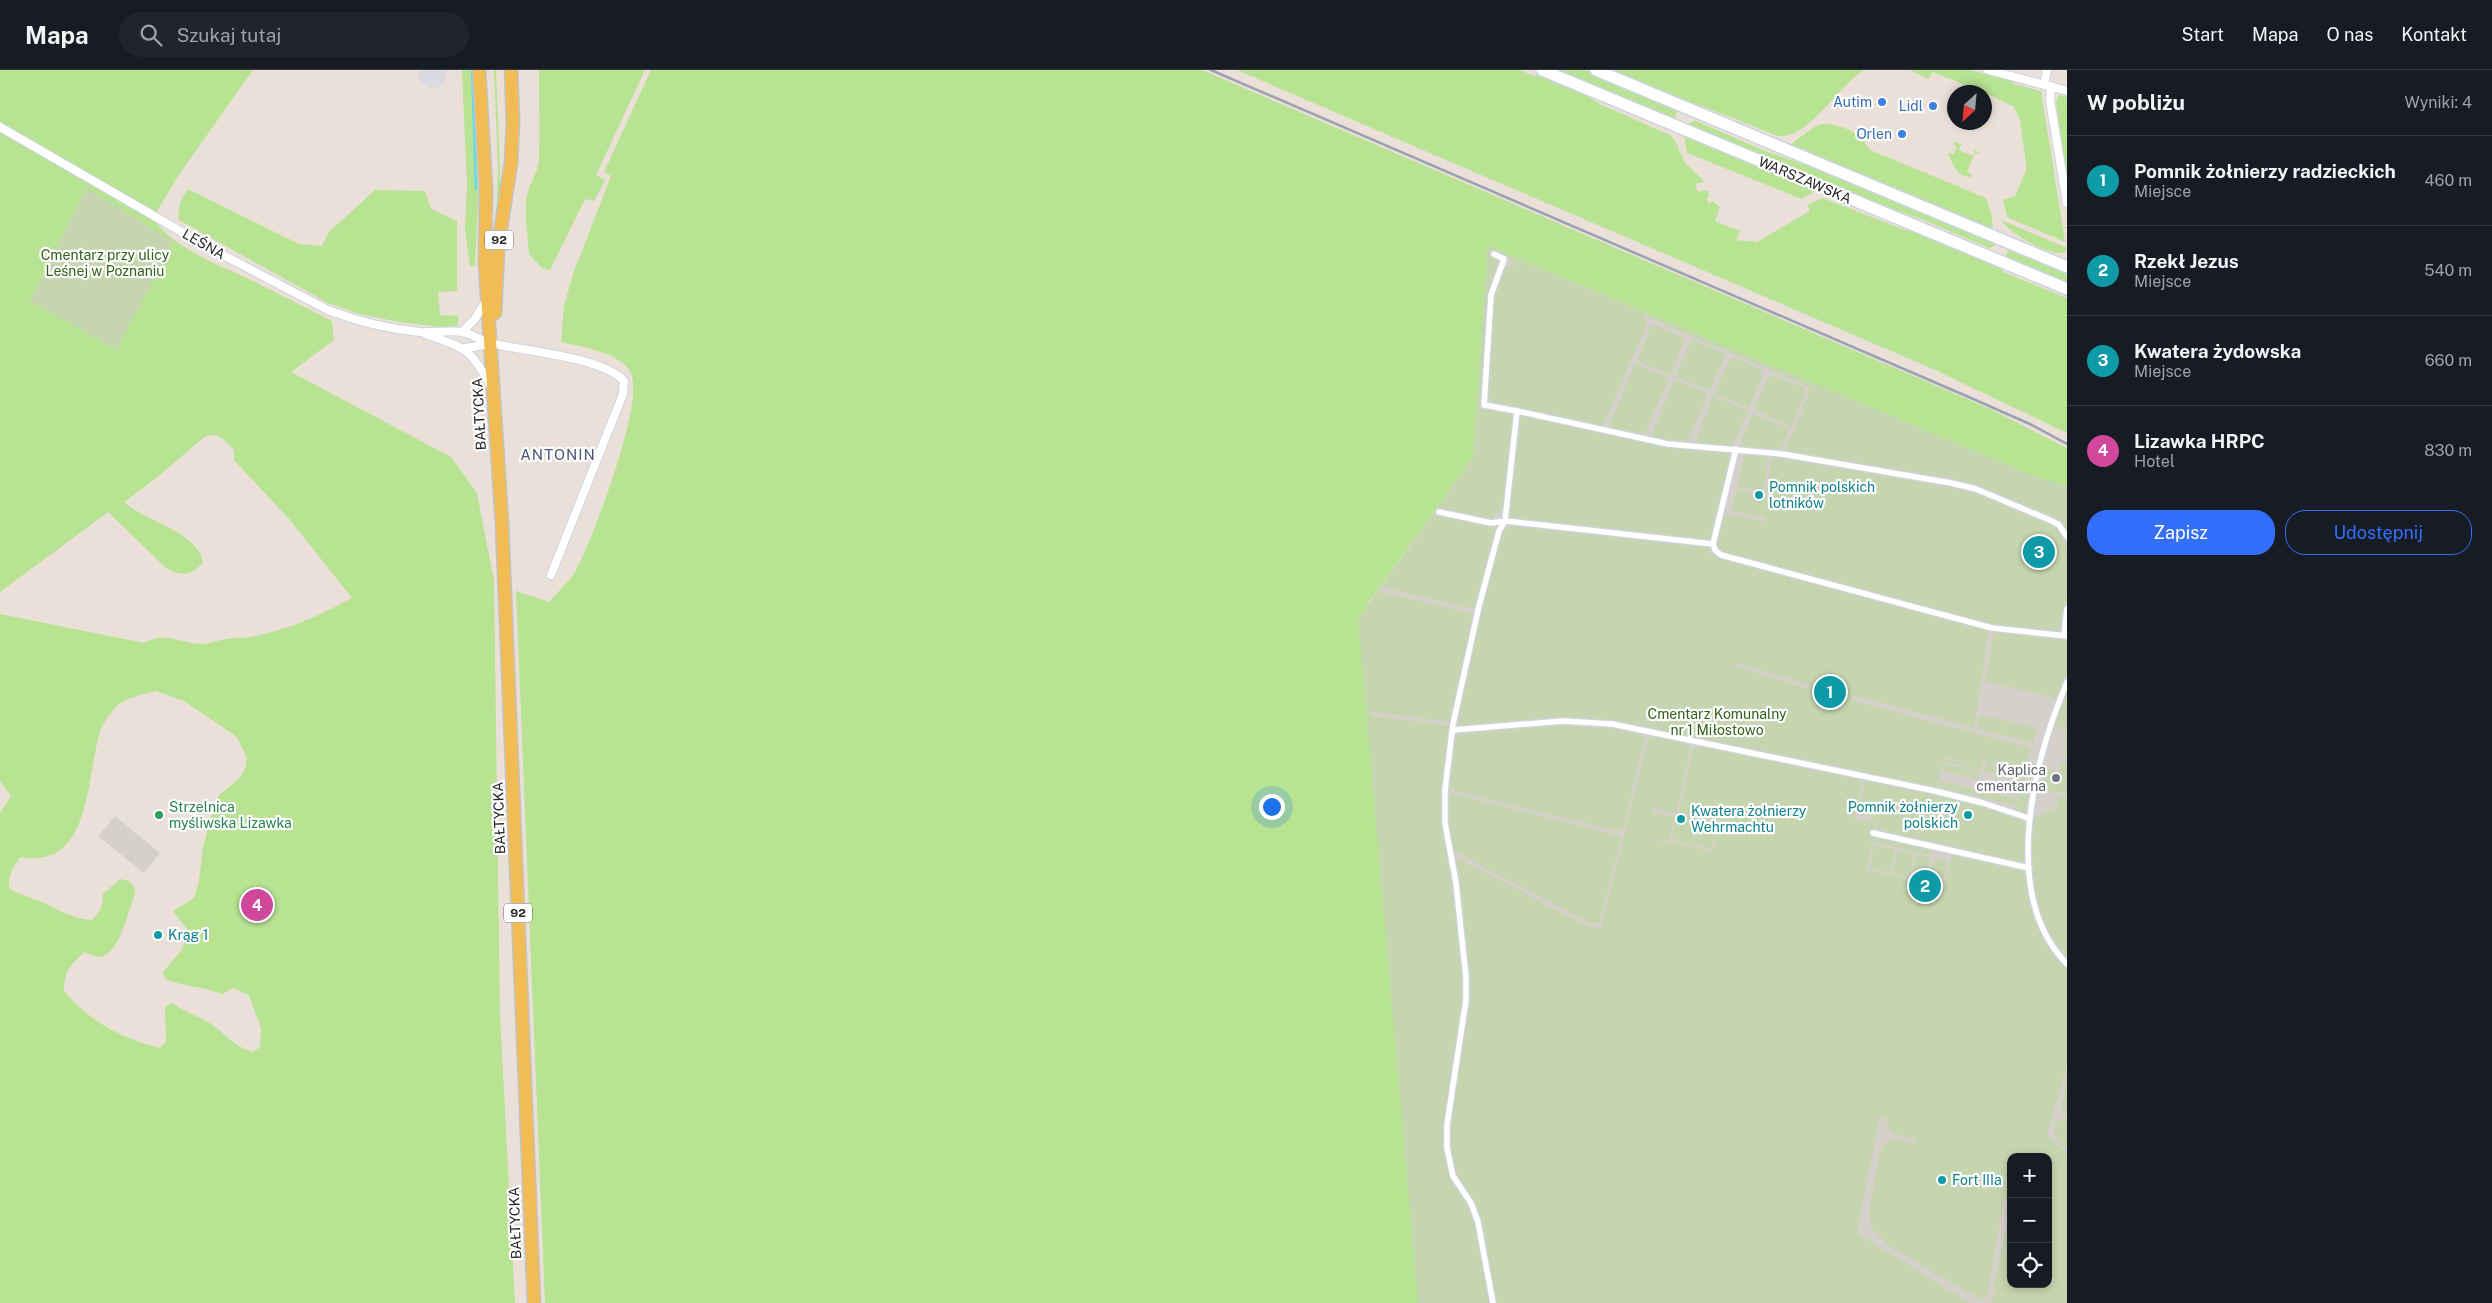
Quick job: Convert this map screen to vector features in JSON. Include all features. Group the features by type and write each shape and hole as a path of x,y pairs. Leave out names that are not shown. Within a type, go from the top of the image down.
{"main road":[{"name":"BAŁTYCKA","path":"479,70 486,181 487,299 502,523 534,1303"},
{"name":"BAŁTYCKA","path":"490,338 495,314 498,247 512,163 511,70"},
{"name":"WARSZAWSKA","path":"1542,70 2067,290"},
{"name":"WARSZAWSKA","path":"1596,70 2004,241 2066,265"},
{"path":"1679,128 1687,108"},
{"path":"1986,256 1997,253 2004,241"}],"street":[{"path":"1988,70 2067,91"},
{"path":"2047,70 2047,85 2067,203"},
{"name":"LEŚNA","path":"0,127 206,246 328,310 348,318 419,332 465,348 490,338"},
{"path":"1494,254 1504,259 1491,295 1484,405 1668,444 1782,454 1958,484 2002,499 2052,521 2059,525 2067,536"},
{"path":"462,332 475,319 487,299"},
{"name":"LEŚNA","path":"419,332 462,332 490,338"},
{"path":"490,338 580,361 614,373 624,381 624,394 551,575"},
{"path":"465,348 480,365 492,390"},
{"path":"1493,1303 1478,1222 1470,1203 1453,1176 1447,1148 1447,1125 1466,1000 1463,945 1445,823 1445,790 1453,730 1479,606 1499,531 1504,521 1517,411"},
{"path":"1736,449 1713,544 1715,550 1724,557 2007,631 2065,636 2067,609"},
{"path":"1439,512 1491,523 1504,521 1713,544"},
{"path":"2067,682 2044,750 2028,818 2029,868 2036,905 2044,931 2051,945 2067,964"},
{"path":"1453,730 1564,721 1612,724 1944,794 1983,803 2028,818"},
{"path":"1873,833 2029,868"}],"shaded area":[{"path":"419,70 446,70 445,80 440,87 430,89 419,81"},
{"path":"1494,253 1517,263 1501,270 1493,295 1485,396 1494,406 1603,426 1647,325 1644,320 1645,316 1808,386 1809,393 1786,448 1788,453 1958,482 1988,491 2051,517 2067,531 2067,547 2061,531 2054,524 1971,491 1772,456 1766,491 1771,492 1770,495 1767,498 1750,495 1750,491 1737,489 1731,511 1765,517 1765,521 1723,514 1716,544 1718,550 1725,555 2009,629 2060,631 2067,596 2067,638 1994,631 1985,681 2055,698 2058,696 2067,674 2067,687 2054,726 2067,730 2065,747 2067,754 2064,757 2067,758 2067,764 2061,762 2060,772 2047,769 2042,786 2050,792 2056,791 2067,794 2067,799 2057,796 2057,808 2033,818 2031,860 2037,900 2044,924 2056,947 2067,961 2067,968 2045,938 2032,901 2027,875 2022,870 1952,853 1944,887 1929,884 1928,887 1923,886 1923,882 1866,870 1872,842 1931,855 1932,848 1928,847 1928,843 2021,864 2025,859 2026,825 2022,820 1972,803 1865,780 1858,814 1872,817 1871,822 1878,824 1876,832 1876,824 1854,819 1863,779 1700,746 1698,748 1693,747 1679,812 1718,821 1727,817 1719,822 1712,851 1672,842 1670,844 1648,839 1669,842 1675,817 1653,812 1654,808 1676,814 1691,747 1685,743 1652,736 1648,740 1601,928 1588,926 1459,859 1454,862 1468,968 1469,998 1450,1126 1449,1148 1457,1179 1474,1204 1482,1224 1496,1303 1489,1303 1474,1217 1454,1182 1445,1148 1445,1125 1465,998 1464,969 1443,822 1443,784 1450,728 1447,725 1372,716 1372,712 1449,722 1451,720 1474,614 1379,591 1380,587 1473,609 1476,607 1497,529 1493,526 1437,514 1438,510 1490,520 1503,511 1514,413 1483,407 1490,295 1499,266 1497,258 1492,255","holes":["1655,325 1685,338 1671,375 1637,361 1651,327","1692,340 1724,353 1726,356 1710,390 1675,377","1733,358 1760,369 1763,374 1749,408 1714,394 1729,361","1635,364 1669,378 1644,436 1608,428","1774,375 1803,387 1806,391 1791,427 1754,410 1767,378","1674,380 1708,393 1687,444 1664,441 1651,436","1713,396 1748,411 1732,447 1695,443","1521,414 1662,445 1729,453 1732,457 1711,540 1511,518 1508,514 1518,417","1753,414 1790,429 1781,449 1777,451 1745,448 1741,445 1741,440","1745,454 1769,456 1763,491 1737,487","1512,525 1710,546 1708,553 1724,559 1989,630 1974,728 1853,695 1851,700 2031,748 2025,769 2022,771 1986,763 1984,759 1980,771 1944,762 1944,759 1980,766 1944,757 1936,789 1782,758 1641,726 1607,721 1549,718 1457,726 1490,571 1502,532","1979,715 2037,728 2033,743 1977,729","1550,725 1606,728 1640,733 1645,737 1624,826 1621,830 1617,831 1454,791 1449,788 1454,742 1458,734","1943,764 1980,772 1979,779 1942,771","1986,765 2022,773 2020,779 1984,771","2023,777 2031,784 2025,813 2015,809","1939,781 1976,789 1975,796 1938,788","1981,782 2018,790 2017,796 1980,788","1980,790 2016,799 2015,805 1978,797","1454,794 1620,836 1621,839 1600,921 1596,924 1590,923 1453,851 1450,845 1447,800 1449,796","1686,815 1717,822 1711,849 1672,840 1675,823 1684,824","1874,845 1895,849 1890,873 1869,868","1898,850 1914,854 1908,877 1892,873","1916,854 1930,857 1925,881 1911,877","1934,858 1948,861 1943,885 1928,881"]},
{"path":"1736,663 1810,685 1809,689 1735,666"},
{"path":"115,816 160,853 144,873 98,836"},
{"path":"2067,1064 2066,1087 2061,1105 2062,1110 2067,1113 2067,1118 2058,1120 2054,1133 2057,1141 2067,1150 2067,1154 2047,1135"},
{"path":"1880,1116 1887,1118 1887,1125 1893,1134 1917,1140 1916,1143 1892,1139 1886,1142 1880,1150 1869,1212 1872,1228 1888,1245 1979,1299 1984,1299 1987,1296 2004,1199 2007,1200 2007,1229 2005,1231 1991,1303 1970,1303 1857,1233"}],"green space":[{"path":"0,70 253,70 178,176 153,218 173,239 199,256 332,321 334,340 291,372 451,457 477,493 494,581 500,1015 515,1303 0,1303 0,813 11,796 0,781 0,614 144,643 152,639 168,638 204,644 229,638 246,638 289,627 315,617 352,598 290,520 234,460 234,450 220,437 212,435 203,438 154,480 124,502 145,516 171,529 192,544 200,553 203,563 194,571 180,574 165,567 108,512 0,592","holes":["156,691 184,701 237,737 246,756 246,767 240,778 219,795 203,847 199,881 194,898 173,911 189,932 181,951 163,972 165,979 179,984 208,989 222,994 233,988 249,995 261,1028 260,1047 253,1052 234,1043 211,1024 173,1003 165,1007 166,1042 160,1048 132,1040 95,1020 64,991 65,978 69,969 85,952 100,957 107,954 118,940 135,894 134,886 129,881 120,879 103,894 100,908 92,920 70,915 9,888 12,871 21,857 44,857 61,849 74,835 88,794 100,732 105,722 120,703"]},
{"path":"462,70 474,70 479,182 475,266 470,266 465,229 467,186"},
{"path":"494,70 496,70 501,195 496,223 498,166"},
{"path":"539,70 645,70 596,175 605,180 594,201 585,199 550,270 542,268 529,254 526,223 528,192 539,160"},
{"path":"651,70 1202,70 1988,408 2067,448 2067,1303 545,1303 516,591 549,602 567,583 584,554 594,530 625,438 631,410 633,386 630,371 617,359 599,351 561,342 564,306 573,274 611,176 604,172","holes":["1488,246 1690,331 1739,354 1365,608 1473,457"]},
{"path":"1237,70 1520,70 1536,77 1538,73 1573,87 1600,104 1670,135 1676,142 1684,162 1705,182 1695,184 1698,192 1707,190 1710,196 1707,197 1708,204 1713,201 1720,207 1715,221 1740,231 1736,240 1757,242 1810,211 1807,205 1823,198 1902,229 1929,236 2002,267 2003,272 2067,298 2067,433 1933,369"},
{"path":"1554,70 1585,70 1678,109 1674,120"},
{"path":"1608,70 1864,70 1854,77 1812,121 1789,135 1777,136"},
{"path":"1910,70 1970,70 2015,81 2014,84 2041,91 2065,242 2007,217 2003,200 2015,196 2026,171 2020,120 2014,107 1992,96 1992,85 1966,85 1932,72 1929,79"},
{"path":"2059,95 2067,97 2067,180 2056,101"},
{"path":"1696,121 1765,151 1833,174 1995,243 1995,246 1989,248 1924,220 1856,196 1688,126 1690,122"},
{"path":"1822,124 1831,124 1848,129 1862,138 1870,150 1986,198 1992,217 1993,231 1790,145 1814,127"},
{"path":"1684,134 1817,190 1802,199 1687,153"},
{"path":"1954,142 1961,144 1959,150 1973,156 1975,150 1981,154 1975,153 1967,172 1972,175 1971,177 1959,173 1952,162 1948,153 1954,154 1955,151 1951,148 1956,150 1957,147 1953,144"},
{"name":"Cmentarz przy ulicy Leśnej w Poznaniu","path":"86,188 173,241 117,350 30,301"},
{"path":"188,189 299,244 322,246 329,232 375,190 425,191 431,209 457,221 457,291 438,292 440,315 458,316 458,326 440,327 399,322 359,314 328,303 179,220 180,203"},
{"path":"2001,220 2067,248 2064,253 2048,251 2021,237"},
{"name":"Cmentarz Komunalny nr 1 Miłostowo","path":"1488,246 2032,475 2067,486 2067,1303 1418,1303 1358,619 1473,457"},
{"path":"2009,248 2067,272 2067,284 2005,258"}],"waterway":[{"path":"472,70 476,189"}],"railway":[{"path":"1211,70 1971,398 2032,425 2067,444"}],"place":[{"name":"Autim","path":"1882,102"},
{"name":"Lidl","path":"1933,106"},
{"name":"Orlen","path":"1902,134"},
{"name":"Pomnik polskich lotników","path":"1759,495"},
{"name":"Kwatera żydowska","path":"2039,552"},
{"name":"Pomnik żołnierzy radzieckich","path":"1830,692"},
{"name":"Kaplica cmentarna","path":"2056,778"},
{"name":"Strzelnica myśliwska Lizawka","path":"159,815"},
{"name":"Pomnik żołnierzy polskich","path":"1968,815"},
{"name":"Kwatera żołnierzy Wehrmachtu","path":"1681,819"},
{"name":"Rzekł Jezus","path":"1925,886"},
{"name":"Lizawka HRPC","path":"257,905"},
{"name":"Krąg 1","path":"158,935"},
{"name":"Fort IIIa","path":"1942,1180"}],"district":[{"name":"ANTONIN","path":"558,454"}]}
